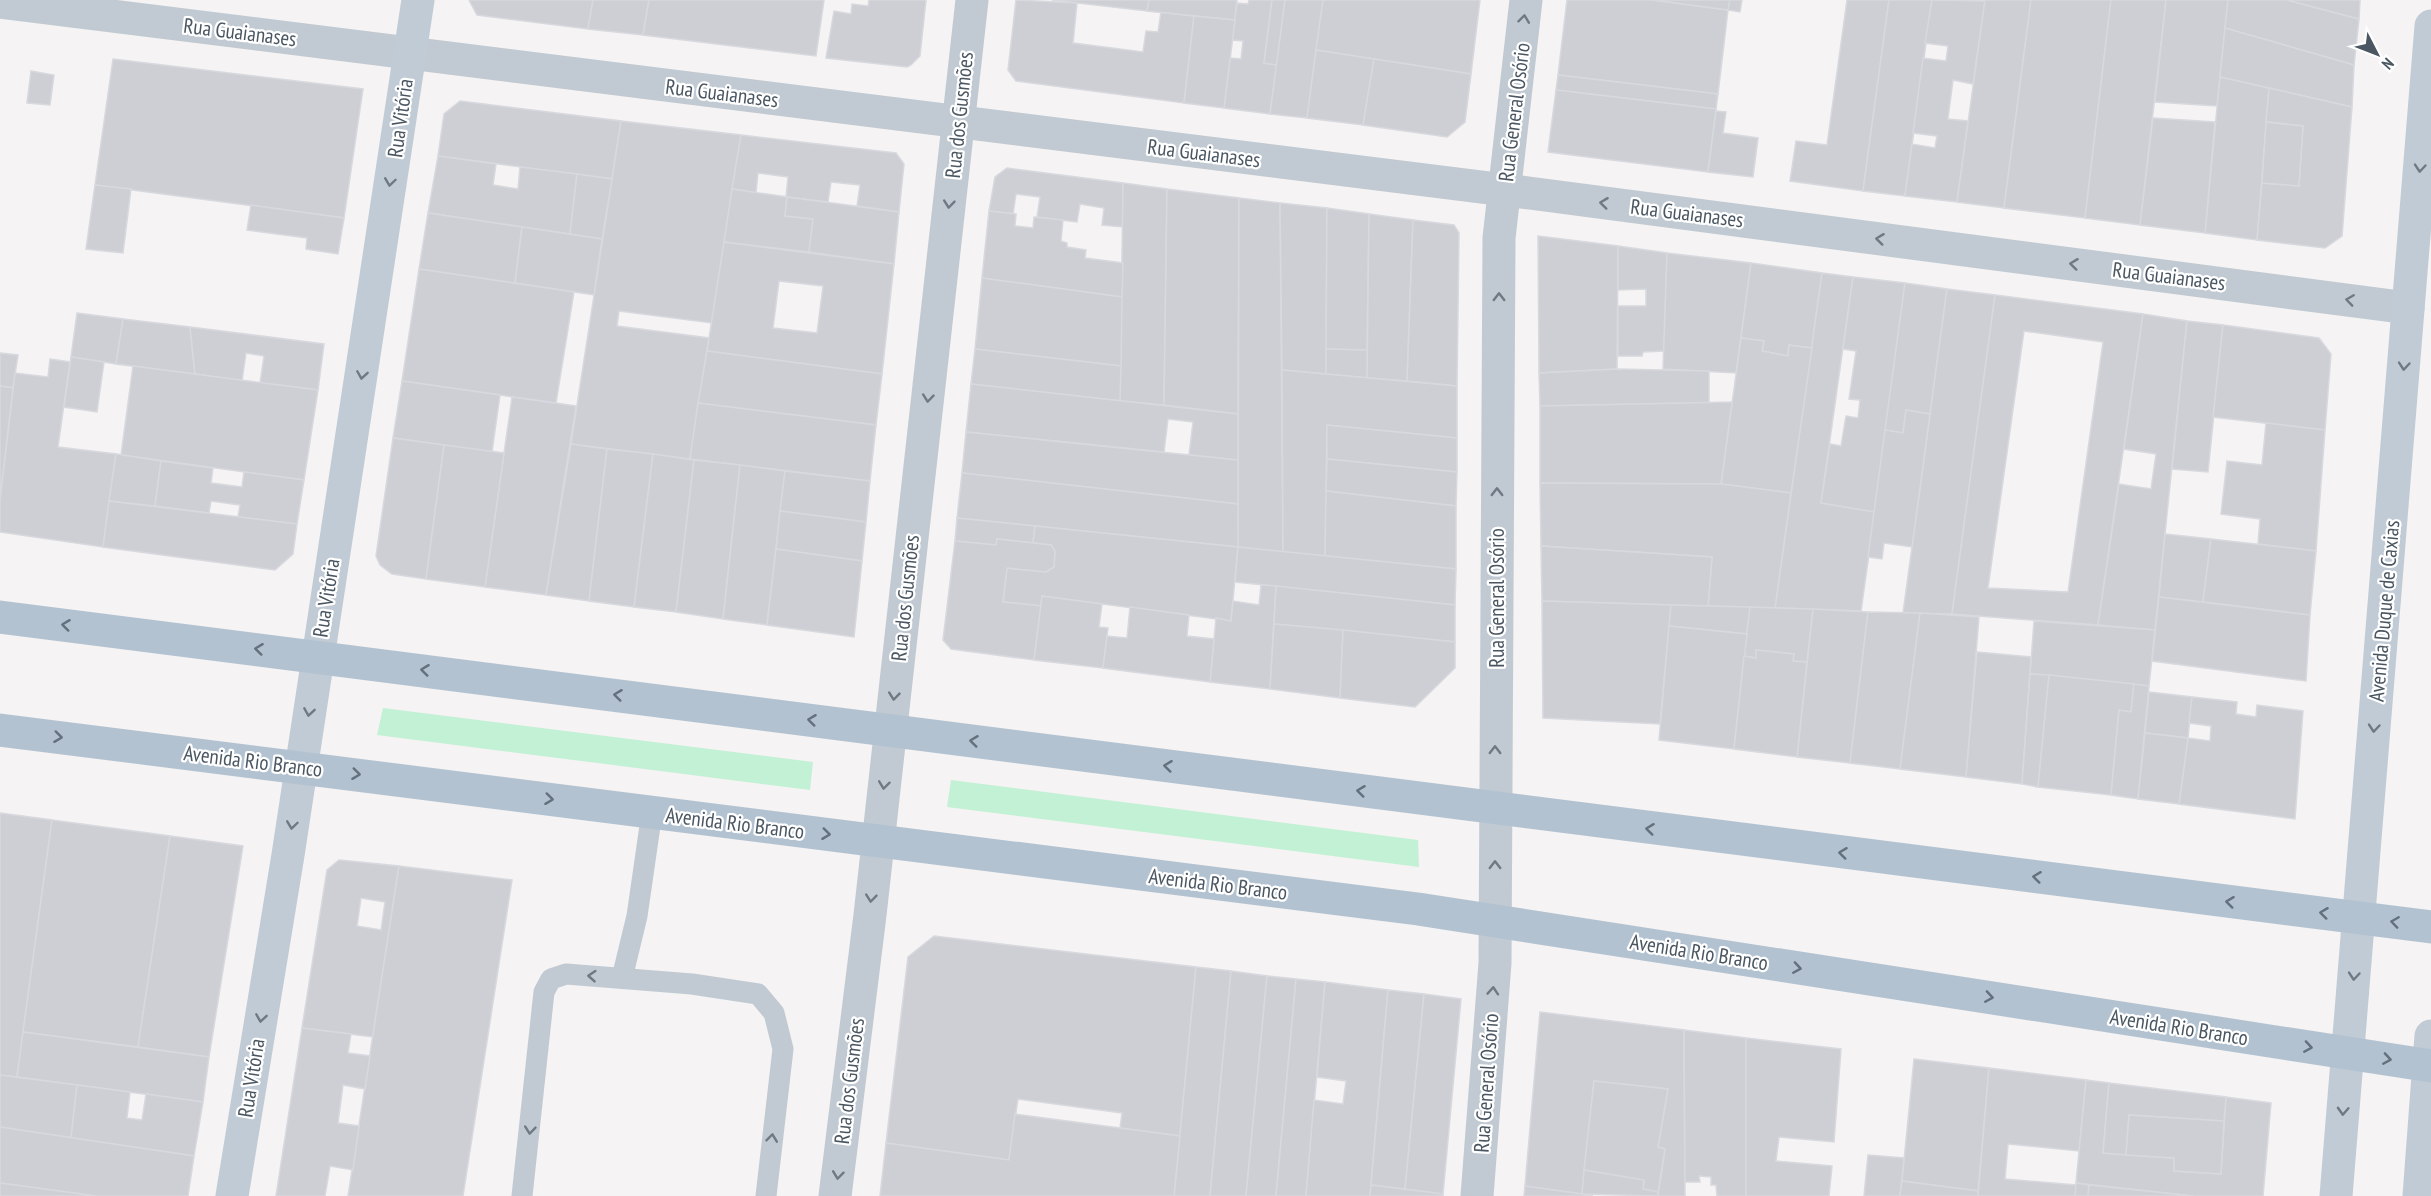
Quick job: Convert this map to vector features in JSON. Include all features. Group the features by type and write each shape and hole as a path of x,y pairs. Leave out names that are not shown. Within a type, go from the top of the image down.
{"main road":[{"name":"Rua Vitória","path":"232,1196 418,0"},
{"name":"Avenida Duque de Caxias","path":"2336,1196 2431,26"},
{"path":"0,617 2431,927"},
{"name":"Avenida Rio Branco","path":"0,730 878,840 1494,921 2346,1053 2430,1056"},
{"path":"2419,1196 2430,1056"}],"street":[{"name":"Rua dos Gusmões","path":"835,1196 891,730 972,0"},
{"name":"Rua General Osório","path":"1477,1196 1495,963 1499,238 1527,0"},
{"name":"Rua Guaianases","path":"0,2 1505,190 2409,308"}],"lane":[{"path":"622,978 637,916 652,812"},
{"path":"522,1196 544,992 551,979 566,974 759,994 774,1013 783,1049 766,1196"}],"green space":[{"path":"383,708 813,762 810,790 377,735"},
{"path":"951,780 1418,840 1419,867 947,807"}],"building":[{"path":"469,0 593,0 588,29 477,15"},
{"path":"593,0 649,0 643,35 588,29"},
{"path":"649,0 824,0 816,56 643,35"},
{"path":"869,0 926,0 920,56 911,65 907,67 826,58 834,11 851,14 852,4 868,6"},
{"path":"1016,0 1077,3 1073,43 1143,52 1146,31 1158,32 1161,12 1194,16 1184,103 1016,81 1008,70"},
{"path":"1052,0 1149,0 1147,11"},
{"path":"1149,0 1237,0 1235,20 1147,11"},
{"path":"1249,0 1272,0 1264,63 1277,65 1270,114 1224,108 1230,58 1241,59 1243,41 1232,40 1237,3 1248,4"},
{"path":"1272,0 1285,0 1277,65 1264,63"},
{"path":"1285,0 1323,0 1307,118 1270,114"},
{"path":"1323,0 1480,0 1471,74 1316,50"},
{"path":"1567,0 1653,0 1728,10 1718,94 1558,75"},
{"path":"1653,0 1730,0 1728,10"},
{"path":"1730,0 1742,0 1740,12 1728,10"},
{"path":"1847,0 1889,0 1863,191 1790,181 1796,141 1827,145"},
{"path":"1889,0 1932,0 1905,196 1863,191"},
{"path":"1932,0 1985,1 1973,84 1953,80 1948,119 1968,121 1957,202 1905,196 1912,144 1935,148 1937,136 1913,133 1923,58 1946,61 1948,46 1925,43"},
{"path":"1985,0 2031,0 2004,208 1957,202"},
{"path":"2031,0 2111,0 2085,218 2004,208"},
{"path":"2111,0 2166,0 2140,225 2085,218"},
{"path":"2166,0 2228,0 2217,106 2155,102"},
{"path":"2228,0 2287,0 2359,19 2354,65 2225,28"},
{"path":"2287,0 2360,0 2359,19"},
{"path":"1194,16 1235,20 1224,108 1184,103"},
{"path":"2225,28 2354,65 2352,107 2220,77"},
{"path":"1316,50 1374,59 1363,125 1307,118"},
{"path":"113,59 363,89 344,218 95,185"},
{"path":"1374,59 1471,74 1465,122 1447,137 1363,125"},
{"path":"31,71 54,75 50,105 27,103"},
{"path":"1558,75 1718,94 1716,109 1556,90"},
{"path":"2220,77 2269,88 2257,240 2205,233"},
{"path":"2269,88 2352,107 2342,236 2325,248 2257,240 2262,183 2299,186 2303,126 2266,122"},
{"path":"1556,90 1716,109 1708,172 1548,152"},
{"path":"460,101 621,121 612,179 438,156 444,114"},
{"path":"1716,111 1726,112 1723,133 1758,138 1753,177 1708,172"},
{"path":"2153,118 2215,122 2205,233 2140,225"},
{"path":"621,121 741,135 712,323 619,311 617,326 709,338 690,459 571,444"},
{"path":"2266,122 2303,126 2299,186 2262,183"},
{"path":"741,135 896,153 904,164 899,212 857,206 860,185 831,182 828,202 786,197 788,177 758,173 756,193 732,189"},
{"path":"438,156 496,164 493,185 518,189 520,167 577,174 570,234 428,213"},
{"path":"1007,168 1123,183 1123,227 1102,225 1104,208 1080,204 1077,222 1037,217 1040,197 1016,194 1013,214 989,211 995,177"},
{"path":"577,174 612,179 602,239 570,234"},
{"path":"1123,183 1167,189 1164,405 1120,401"},
{"path":"95,185 131,189 123,253 86,249"},
{"path":"732,189 787,197 785,216 813,219 809,252 724,242"},
{"path":"1167,189 1239,198 1238,414 1164,405"},
{"path":"787,197 899,212 894,264 809,252 813,219 785,216"},
{"path":"1239,198 1280,203 1283,552 1238,547"},
{"path":"1280,203 1327,208 1326,374 1282,370"},
{"path":"251,205 344,218 338,254 306,249 307,238 247,230"},
{"path":"1327,208 1369,214 1367,350 1326,349"},
{"path":"989,211 1016,214 1015,226 1033,228 1034,217 1063,220 1061,241 1067,243 1067,247 1086,250 1085,258 1123,263 1122,297 982,278"},
{"path":"428,213 522,227 515,283 419,269"},
{"path":"1369,214 1413,220 1407,381 1367,378"},
{"path":"1413,220 1454,225 1459,233 1457,386 1407,381"},
{"path":"522,227 602,239 594,295 515,283"},
{"path":"1538,236 1618,246 1617,369 1539,373"},
{"path":"724,242 894,264 882,374 707,351","holes":["779,281 823,286 817,333 773,328"]},
{"path":"1618,246 1667,253 1664,351 1643,352 1642,356 1618,356 1618,306 1646,306 1646,289 1618,290"},
{"path":"1667,253 1751,263 1736,373 1663,369"},
{"path":"1751,263 1822,273 1812,348 1789,345 1788,356 1762,351 1764,341 1741,338"},
{"path":"419,269 574,292 556,403 402,381"},
{"path":"1822,273 1853,277 1821,503 1875,512 1861,611 1775,608"},
{"path":"1853,277 1905,283 1875,512 1821,503 1830,444 1841,446 1846,416 1858,418 1860,400 1849,399 1856,351 1843,349"},
{"path":"982,278 1122,297 1121,366 975,349"},
{"path":"1905,283 1947,289 1930,414 1906,410 1903,433 1885,430"},
{"path":"1947,289 1995,295 1952,614 1903,613"},
{"path":"1995,295 2143,314 2098,625 1952,614","holes":["2024,331 2103,342 2068,592 1988,588"]},
{"path":"77,313 123,319 116,364 71,357"},
{"path":"2143,314 2187,321 2155,630 2098,625 2119,484 2151,489 2156,454 2124,449"},
{"path":"123,319 190,327 195,374 116,364"},
{"path":"2187,321 2223,325 2208,472 2172,469"},
{"path":"2223,325 2319,338 2331,354 2325,430 2213,417"},
{"path":"190,327 324,344 318,390 260,383 264,356 246,353 242,381 195,374"},
{"path":"1741,338 1764,341 1762,351 1788,356 1789,345 1812,348 1791,493 1721,484"},
{"path":"975,349 1121,366 1120,401 971,384"},
{"path":"1326,349 1367,350 1367,378 1326,374"},
{"path":"707,351 882,374 876,425 698,403"},
{"path":"0,353 18,355 13,388 0,386"},
{"path":"71,357 104,362 97,412 64,407"},
{"path":"50,359 70,362 58,447 116,454 103,547 0,532 0,499 15,373 48,377"},
{"path":"133,366 318,390 304,480 121,455"},
{"path":"1617,369 1709,371 1709,403 1540,406 1539,373"},
{"path":"1282,370 1457,386 1457,438 1327,425 1325,556 1283,552"},
{"path":"402,381 500,395 492,452 393,438"},
{"path":"971,384 1238,414 1238,460 1189,455 1193,422 1168,419 1164,452 966,432"},
{"path":"0,386 13,388 0,499"},
{"path":"512,397 576,406 546,595 485,587"},
{"path":"1732,402 1721,484 1540,483 1540,406"},
{"path":"698,403 876,425 870,481 690,459"},
{"path":"1906,410 1930,414 1912,547 1884,543 1882,559 1868,557 1885,430 1903,433"},
{"path":"2266,423 2325,430 2316,551 2258,544 2260,519 2221,514 2227,461 2262,465"},
{"path":"1327,425 1457,438 1457,472 1327,459"},
{"path":"966,432 1238,460 1238,504 962,473"},
{"path":"393,438 444,445 426,579 392,574 380,565 376,556"},
{"path":"571,444 607,449 589,601 546,595"},
{"path":"444,445 504,453 485,587 426,579"},
{"path":"607,449 653,454 634,607 589,601"},
{"path":"116,454 161,461 155,506 109,501"},
{"path":"653,454 694,460 676,612 634,607"},
{"path":"1327,459 1457,472 1456,506 1326,491"},
{"path":"694,460 740,465 723,619 676,612"},
{"path":"161,461 213,468 211,483 242,487 244,472 304,480 297,524 238,517 240,505 211,501 209,513 155,506"},
{"path":"740,465 785,471 767,625 723,619"},
{"path":"785,471 870,481 866,522 780,511"},
{"path":"962,473 1238,504 1238,547 957,518"},
{"path":"1540,483 1721,484 1791,493 1775,608 1708,606 1712,557 1541,546"},
{"path":"1326,491 1456,506 1456,569 1325,556"},
{"path":"109,501 297,524 293,554 275,570 103,547"},
{"path":"780,511 866,522 862,561 776,549"},
{"path":"957,518 1035,526 1033,543 997,539 996,545 955,541"},
{"path":"1035,526 1238,547 1231,621 1042,596 1041,606 1003,602 1007,568 1046,572 1054,567 1055,551 1051,545 1033,543"},
{"path":"2165,534 2211,539 2203,602 2159,597"},
{"path":"997,539 1051,545 1055,551 1054,567 1046,572 1007,568 1003,602 1041,606 1034,660 951,649 943,640 955,541 996,545"},
{"path":"2211,539 2316,551 2310,615 2203,602"},
{"path":"1541,546 1712,557 1708,606 1542,601"},
{"path":"1238,547 1456,569 1455,605 1235,582"},
{"path":"776,549 862,561 854,637 767,625"},
{"path":"1261,585 1276,586 1270,689 1210,682 1216,618 1231,621 1233,601 1259,605"},
{"path":"1276,586 1455,605 1455,642 1274,624"},
{"path":"1042,596 1102,604 1099,627 1108,628 1103,668 1034,660"},
{"path":"2159,597 2310,615 2306,681 2152,661"},
{"path":"1542,601 1671,605 1660,724 1543,718"},
{"path":"1671,605 1750,607 1747,634 1669,626"},
{"path":"1130,607 1189,615 1187,636 1214,639 1210,682 1103,668 1107,636 1127,638"},
{"path":"1750,607 1813,609 1807,662 1793,661 1794,654 1756,650 1756,658 1744,656"},
{"path":"1813,609 1868,612 1850,763 1797,757"},
{"path":"1868,612 1920,613 1900,769 1850,763"},
{"path":"1920,613 1979,617 1966,777 1900,769"},
{"path":"2034,621 2155,630 2149,686 2030,674"},
{"path":"1274,624 1343,630 1340,698 1270,689"},
{"path":"1669,626 1747,634 1734,749 1659,740"},
{"path":"1343,630 1455,642 1455,668 1415,707 1340,698"},
{"path":"1756,650 1794,654 1793,661 1807,662 1797,757 1734,749 1744,656 1756,658"},
{"path":"1977,652 2031,657 2022,784 1966,777"},
{"path":"2030,674 2049,675 2038,787 2022,784"},
{"path":"2049,675 2134,684 2131,712 2119,710 2111,795 2038,787"},
{"path":"2134,684 2149,686 2138,799 2111,795 2119,710 2131,712"},
{"path":"2149,692 2192,697 2188,738 2145,733"},
{"path":"2192,697 2237,702 2236,714 2256,717 2257,705 2303,711 2295,819 2179,804 2188,738 2210,741 2211,726 2189,723"},
{"path":"2145,733 2188,738 2179,804 2138,799"},
{"path":"0,813 52,820 17,1077 0,1075"},
{"path":"52,820 170,836 138,1047 23,1032"},
{"path":"170,836 243,846 209,1057 138,1047"},
{"path":"339,860 399,866 373,1037 302,1028 327,870","holes":["361,898 385,902 381,930 357,926"]},
{"path":"399,866 512,880 463,1196 348,1196"},
{"path":"934,936 1196,967 1180,1136 1120,1128 1122,1113 1018,1099 1009,1160 886,1143 908,957"},
{"path":"1196,967 1231,971 1210,1196 1174,1196"},
{"path":"1231,971 1267,976 1246,1196 1210,1196"},
{"path":"1267,976 1296,979 1276,1196 1246,1196"},
{"path":"1296,979 1325,982 1306,1196 1276,1196"},
{"path":"1325,982 1388,990 1370,1196 1306,1196 1314,1100 1343,1104 1346,1081 1317,1077"},
{"path":"1388,990 1424,994 1405,1189 1371,1185"},
{"path":"1424,994 1461,999 1443,1194 1405,1189"},
{"path":"1540,1012 1684,1030 1685,1196 1658,1196 1665,1149 1658,1147 1668,1089 1594,1081 1582,1194 1525,1186"},
{"path":"302,1028 351,1034 348,1053 370,1056 365,1089 343,1085 338,1123 359,1126 353,1170 330,1166 325,1196 276,1196"},
{"path":"1684,1030 1746,1038 1746,1196 1717,1196 1716,1185 1711,1185 1711,1177 1699,1176 1700,1182 1685,1182"},
{"path":"23,1032 209,1057 203,1102 17,1077"},
{"path":"1746,1038 1841,1049 1834,1142 1779,1137 1776,1161 1832,1166 1829,1196 1746,1196"},
{"path":"1914,1059 1989,1068 1978,1191 1902,1181"},
{"path":"1989,1068 2086,1080 2079,1151 2008,1144 2005,1179 2076,1185 2075,1196 1978,1196"},
{"path":"0,1075 77,1085 71,1138 0,1127"},
{"path":"2086,1080 2109,1083 2103,1153 2174,1158 2174,1171 2221,1174 2226,1097 2271,1103 2263,1196 2193,1196 2076,1183"},
{"path":"1594,1081 1668,1089 1658,1147 1665,1149 1658,1192 1643,1189 1644,1180 1584,1170"},
{"path":"2109,1083 2226,1097 2224,1121 2129,1115 2126,1155 2103,1153"},
{"path":"77,1085 130,1092 127,1118 142,1120 146,1094 203,1102 194,1156 71,1138"},
{"path":"1015,1114 1180,1136 1174,1196 880,1196 886,1143 1009,1160"},
{"path":"2129,1115 2224,1121 2221,1174 2174,1171 2174,1158 2126,1155"},
{"path":"0,1127 194,1156 188,1196 96,1196 0,1183"},
{"path":"1868,1155 1904,1158 1900,1196 1864,1196"},
{"path":"1584,1170 1644,1180 1643,1189 1658,1192 1658,1196 1582,1194"},
{"path":"1902,1181 1978,1191 1978,1196 1900,1196"},
{"path":"0,1183 96,1196 0,1196"},
{"path":"2076,1183 2089,1185 2088,1196 2075,1196"},
{"path":"1371,1185 1443,1194 1443,1196 1370,1196"},
{"path":"2089,1185 2193,1196 2088,1196"},
{"path":"1525,1186 1582,1194 1593,1196 1524,1196"}]}
